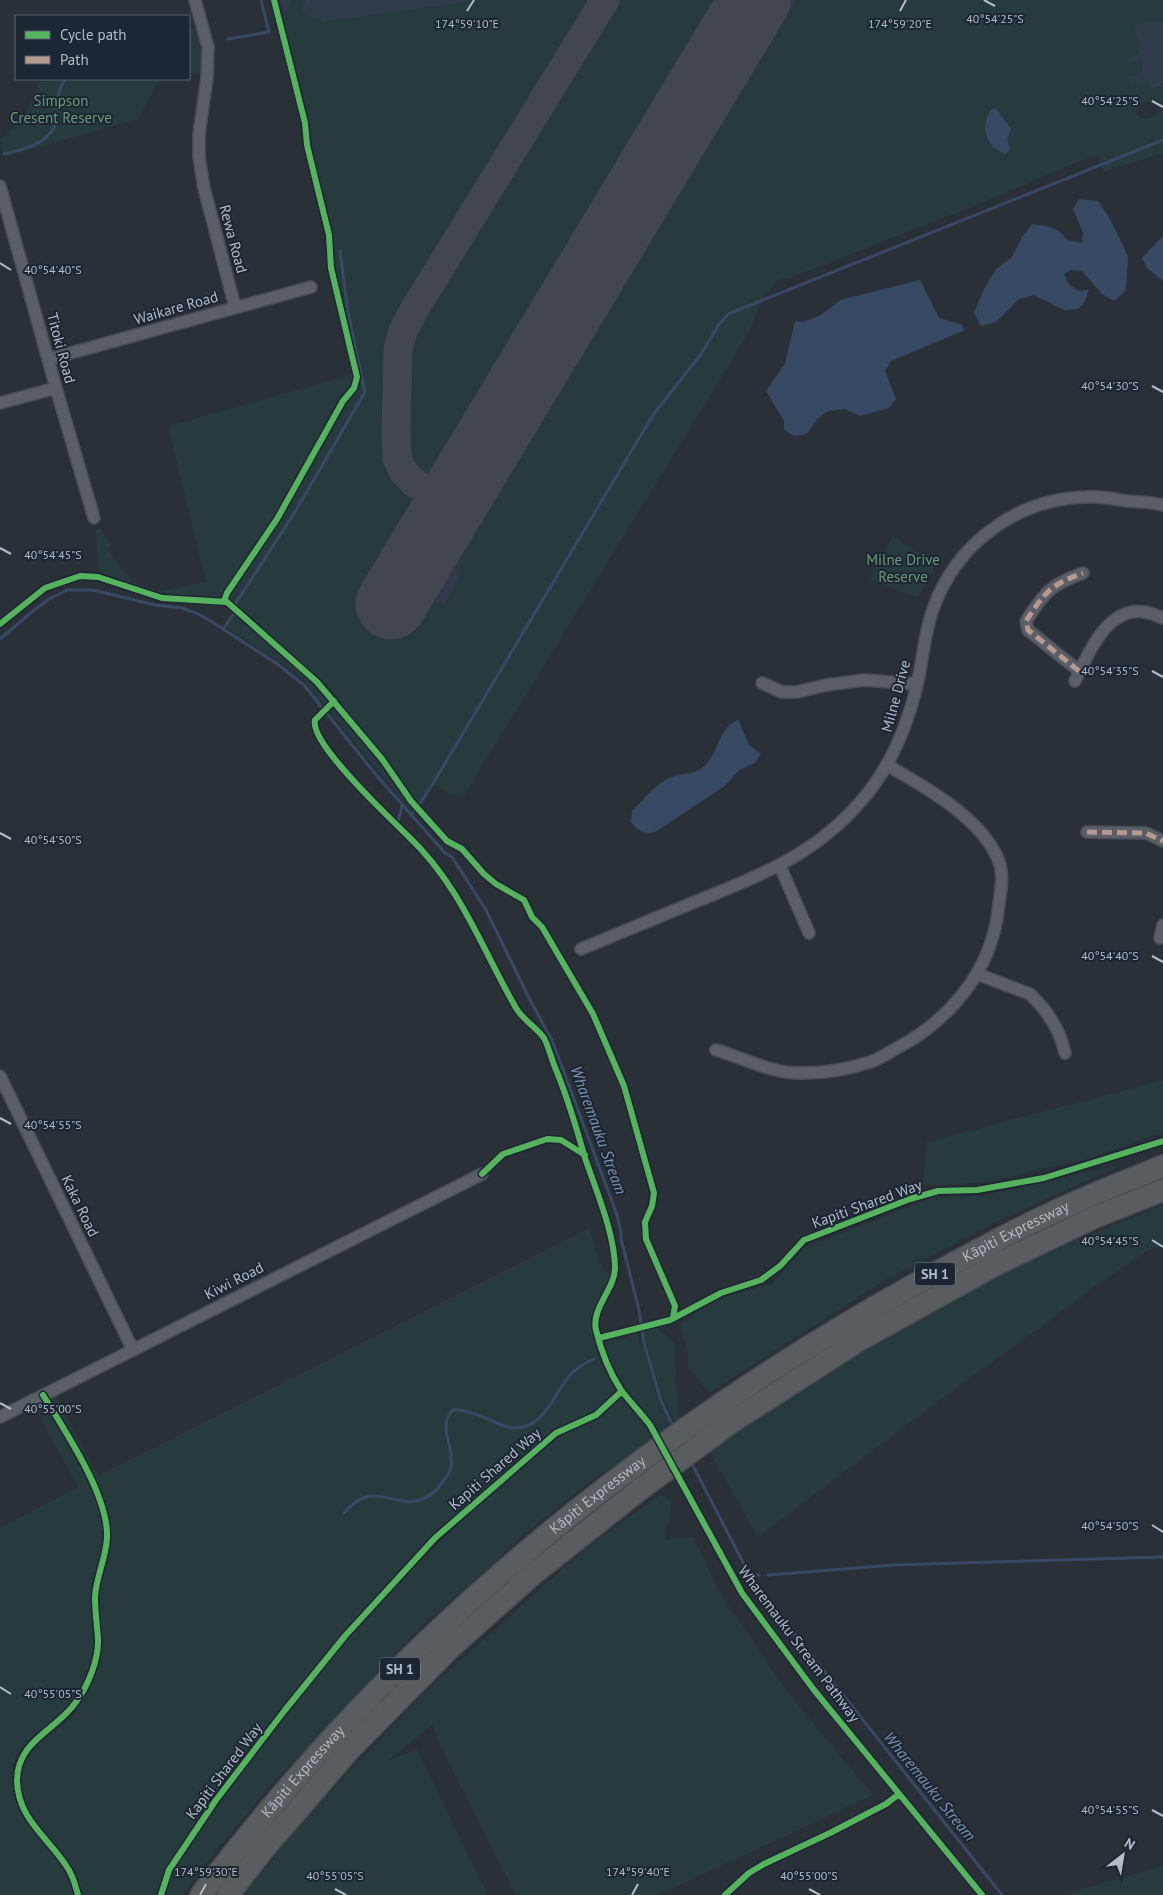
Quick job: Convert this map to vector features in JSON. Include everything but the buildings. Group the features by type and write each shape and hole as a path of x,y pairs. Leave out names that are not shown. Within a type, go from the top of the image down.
{"highway":[{"name":"Kāpiti Expressway","path":"201,1895 246,1837 335,1734 435,1633 520,1558 626,1471 719,1405 846,1323 982,1248 1083,1199 1163,1166"},
{"name":"Kāpiti Expressway","path":"228,1895 263,1850 351,1748 444,1655 533,1574 638,1490 730,1423 860,1339 993,1266 1095,1217 1163,1190"}],"street":[{"name":"Rewa Road","path":"194,0 208,47 207,78 198,148 202,180 235,307"},
{"name":"Titoki Road","path":"0,186 94,518"},
{"name":"Waikare Road","path":"49,359 311,287"},
{"path":"0,403 56,388"},
{"name":"Milne Drive","path":"581,949 780,866 807,849 844,820 862,800 887,765 906,724 917,684 929,622 941,589 962,557 991,530 1026,510 1063,499 1087,496 1163,505"},
{"path":"1084,573 1063,580 1044,595 1026,622 1028,630 1077,676 1102,633 1112,621 1123,613 1144,612 1163,618"},
{"path":"762,683 782,692 797,692 826,685 864,680 917,684"},
{"path":"716,1050 776,1070 802,1073 836,1070 872,1062 918,1037 940,1019 963,995 977,974 991,943 997,919 1001,887 999,860 987,840 964,816 887,765"},
{"path":"1087,832 1146,833 1163,841"},
{"path":"780,866 809,933"},
{"path":"1160,938 1163,925"},
{"path":"977,974 1030,994 1059,1032 1065,1053"},
{"name":"Kaka Road","path":"0,1076 133,1350"},
{"name":"Kiwi Road","path":"0,1417 482,1174"}],"shaded area":[{"path":"280,0 1163,0 1163,87 1149,89 984,202 789,278 779,279 763,297 749,332 464,795 447,793 232,603 361,387 333,271 331,255 332,235 310,149 308,125 281,20 284,15"}],"green space":[{"path":"293,0 306,0 300,10 318,21 322,16 323,22 480,0 713,0 359,588 420,626 434,601 444,605 461,575 454,567 797,0 1163,0 1163,21 1134,25 1140,54 1126,57 1128,63 1141,61 1143,71 1140,74 1128,77 1130,85 1148,83 1149,89 1163,87 1163,101 1143,102 1137,109 1137,115 1147,118 1163,110 1163,153 1104,172 1096,154 984,202 789,278 779,279 763,297 749,332 464,795 447,793 436,784 421,808 356,725 335,694 232,603 229,598 231,589 292,498 313,455 343,405 357,387 359,379 333,271 331,255 332,235 310,149 308,125 281,20","holes":["992,109 998,110 1011,131 1007,139 1009,151 1006,154 994,147 985,129"]},
{"path":"190,28 197,28 203,44 201,74 190,71"},
{"name":"Simpson Cresent Reserve","path":"41,80 159,80 138,119 4,157 0,140 15,126 33,98"},
{"path":"354,374 354,385 340,403 312,449 297,483 269,529 219,598 159,595 103,573 98,563 96,550 96,530 100,528 112,546 107,549 132,581 158,591 206,582 168,426"},
{"name":"Milne Drive Reserve","path":"893,536 936,564 918,598 870,580"},
{"path":"236,613 316,687 329,703 325,707 305,682 290,669 226,627"},
{"path":"335,706 414,807 411,811 329,711"},
{"path":"1163,1080 1163,1132 1093,1157 987,1182 923,1186 926,1142"},
{"path":"1121,1165 994,1223 887,1279 709,1393 688,1367 688,1352 679,1325 703,1307 723,1297 772,1284 805,1247 932,1198 987,1195"},
{"path":"1163,1205 1163,1245 1145,1252 1105,1279 758,1537 709,1451 816,1379 928,1313 1044,1255"},
{"path":"589,1228 599,1261 605,1272 612,1274 592,1326 603,1369 616,1390 589,1415 565,1424 549,1434 437,1531 379,1592 288,1701 195,1824 169,1866 158,1895 80,1895 69,1864 31,1816 26,1806 21,1784 22,1769 26,1757 33,1748 60,1727 77,1709 93,1676 101,1642 98,1608 99,1588 110,1539 110,1530 108,1515 95,1481 49,1401 56,1396 98,1476"},
{"path":"655,1326 675,1343 676,1391 679,1419 675,1421 660,1393 643,1330"},
{"path":"639,1330 639,1344 644,1349 656,1393 670,1425 657,1434 615,1371 604,1347 607,1339 628,1338 631,1334 630,1332"},
{"path":"622,1396 643,1422 652,1438 610,1471 601,1473 523,1535 491,1566 427,1621 271,1785 215,1852 183,1895 165,1895 171,1874 226,1791 279,1721 346,1640 398,1583 476,1507 546,1447 567,1432 589,1424 618,1397"},
{"path":"45,1403 82,1466 97,1502 104,1532 92,1596 94,1645 88,1668 78,1690 67,1707 22,1748 14,1762 12,1781 13,1791 20,1810 37,1836 66,1870 74,1895 0,1895 0,1528 78,1487 35,1408"},
{"path":"661,1494 672,1503 665,1540 693,1537 719,1592 786,1690 873,1795 658,1895 516,1895 440,1746 433,1725 387,1761 417,1749 488,1895 243,1895 311,1812 420,1697 588,1546"},
{"path":"1163,1866 1163,1895 1059,1895"}],"water":[{"path":"992,109 996,109 1011,129 1007,139 1010,149 1006,154 993,147 986,136 985,122"},
{"path":"1079,199 1098,201 1109,217 1128,256 1126,290 1114,301 1102,294 1082,271 1071,270 1064,274 1068,283 1078,291 1089,290 1085,301 1078,309 1064,310 1034,295 1019,299 996,322 981,326 974,313 983,291 996,269 1012,257 1022,237 1032,224 1052,228 1060,232 1067,240 1082,243 1083,233 1073,209"},
{"path":"1163,236 1163,281 1147,268 1142,258"},
{"path":"920,280 939,318 961,324 965,330 891,361 885,371 896,399 889,408 860,416 845,409 828,411 817,419 807,434 794,436 784,430 784,421 766,391 785,364 795,321 803,322 821,315 840,300"},
{"path":"738,719 749,745 761,754 755,763 739,770 726,785 655,832 644,833 636,828 631,822 632,811 664,781 673,776 694,772 702,768 712,756 725,730"}],"waterway":[{"path":"228,39 269,32 261,0"},
{"path":"4,154 31,146 52,131 56,122 58,95 64,80"},
{"path":"419,804 434,782 653,415 701,354 718,326 728,314 1163,140"},
{"path":"235,604 292,517 365,392 348,312 340,251"},
{"name":"Wharemauku Stream","path":"0,639 49,599 67,590 93,590 155,605 182,608 196,613 276,663 304,685 377,776 445,853 452,857 486,910 531,1002 552,1040 616,1212 639,1310 644,1343 661,1401 674,1428"},
{"path":"223,629 233,615"},
{"path":"398,821 402,806"},
{"name":"Wharemauku Stream","path":"411,816 415,810"},
{"path":"344,1513 356,1502 367,1496 378,1496 410,1502 421,1500 435,1491 451,1467 452,1459 446,1429 449,1415 454,1409 476,1414 507,1427 525,1427 534,1423 541,1416 576,1369 594,1359"},
{"name":"Wharemauku Stream","path":"690,1460 760,1595 774,1608 1002,1895"},
{"path":"768,1575 894,1565 1163,1557"},
{"path":"750,1575 759,1575"}],"taxiway":[{"path":"450,506 413,482 403,471 397,458 398,349 403,331 414,310 605,0"}],"runway":[{"path":"391,604 755,0"}],"marked path":[{"path":"1079,671 1028,630 1026,621 1049,591 1063,581 1083,573"},
{"path":"1087,832 1146,833 1163,841"}],"cycle path":[{"path":"224,601 227,593 277,519 343,401 354,388 357,377 331,268 329,235 307,145 305,123 274,0"},
{"path":"0,624 45,588 80,576 98,577 162,598 227,602 317,682 382,759 411,801 447,841 462,849 484,874 496,884 524,900 532,917 542,927 593,1014 624,1086 654,1193 652,1206 645,1222 646,1239 675,1306 673,1318"},
{"name":"Wharemauku Stream Pathway","path":"334,701 315,720 317,731 324,745 352,780 408,836 442,875 456,896 516,1008 541,1034 547,1044 571,1111 612,1241 614,1276 595,1322 600,1346 613,1376 621,1390 650,1425 742,1593 814,1690 982,1895"},
{"path":"482,1174 503,1154 547,1139 561,1140 585,1155"},
{"name":"Kapiti Shared Way","path":"599,1338 670,1320 721,1293 761,1280 780,1266 804,1240 910,1199 938,1191 977,1190 1044,1178 1163,1141"},
{"name":"Kapiti Shared Way","path":"161,1895 169,1870 216,1800 345,1636 435,1538 556,1433 596,1415 622,1391"},
{"path":"43,1395 84,1464 101,1503 106,1521 107,1538 105,1553 97,1582 95,1602 98,1647 92,1672 85,1688 68,1712 39,1737 23,1755 17,1781 22,1806 34,1826 67,1867 78,1895"},
{"path":"725,1895 749,1873 764,1864 886,1804 899,1794"}]}
